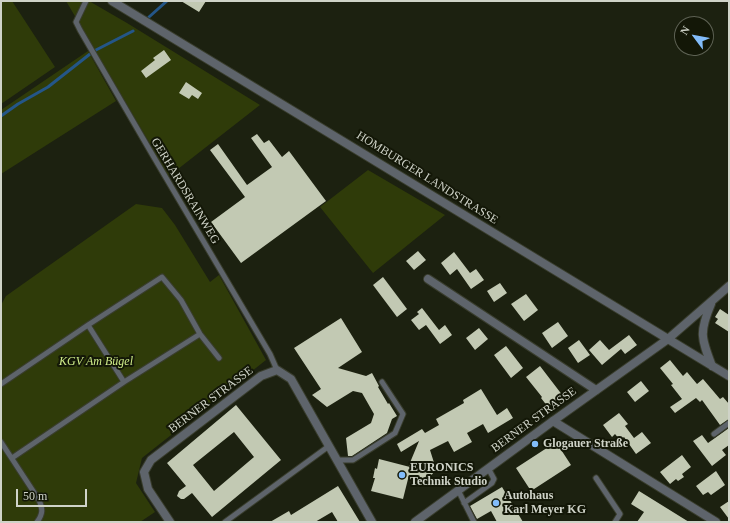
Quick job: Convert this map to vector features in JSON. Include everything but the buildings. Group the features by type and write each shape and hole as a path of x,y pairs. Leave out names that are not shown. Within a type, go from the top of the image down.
{"street":[{"name":"HOMBURGER LANDSTRASSE","path":"112,1 729,376"},
{"path":"428,279 596,390"},
{"name":"BERNER STRASSE","path":"415,522 668,339 729,286"},
{"path":"712,300 704,320 702,339 712,366"},
{"name":"BERNER STRASSE","path":"170,522 148,489 144,472 151,460 261,376 277,370"},
{"path":"277,370 291,379 372,522"},
{"path":"553,421 716,522"}],"lane":[{"name":"GERHARDSRAINWEG","path":"86,1 76,22 220,274 270,354 277,370"},
{"path":"1,384 88,325 162,278 180,300 200,334 219,358"},
{"path":"88,325 124,382"},
{"path":"12,458 124,382 200,334"},
{"path":"338,460 353,460 395,434 403,414 382,382"},
{"path":"714,434 729,423"},
{"path":"1,442 39,500 42,508 42,516 37,522"},
{"path":"225,522 329,446"},
{"path":"464,503 492,483 494,479 488,468"},
{"path":"596,478 620,514 615,522"},
{"path":"458,490 474,522"}],"green space":[{"path":"1,1 12,1 55,67 1,104"},
{"path":"66,1 89,1 260,105 169,176"},
{"path":"88,51 116,101 1,174 1,110"},
{"path":"368,170 445,215 373,273 320,207"},
{"name":"KGV Am Bügel","path":"136,204 162,208 175,225 210,282 219,275 266,360 142,458 136,483 155,512 140,522 1,522 1,305 6,296"}],"waterway":[{"path":"149,17 167,1"},
{"path":"94,51 133,31"},
{"path":"1,116 18,104 48,87 90,54"}],"place":[{"name":"Glogauer Straße","path":"535,444"},
{"name":"EURONICS Technik Studio","path":"402,475"},
{"name":"Autohaus Karl Meyer KG","path":"496,503"}]}
